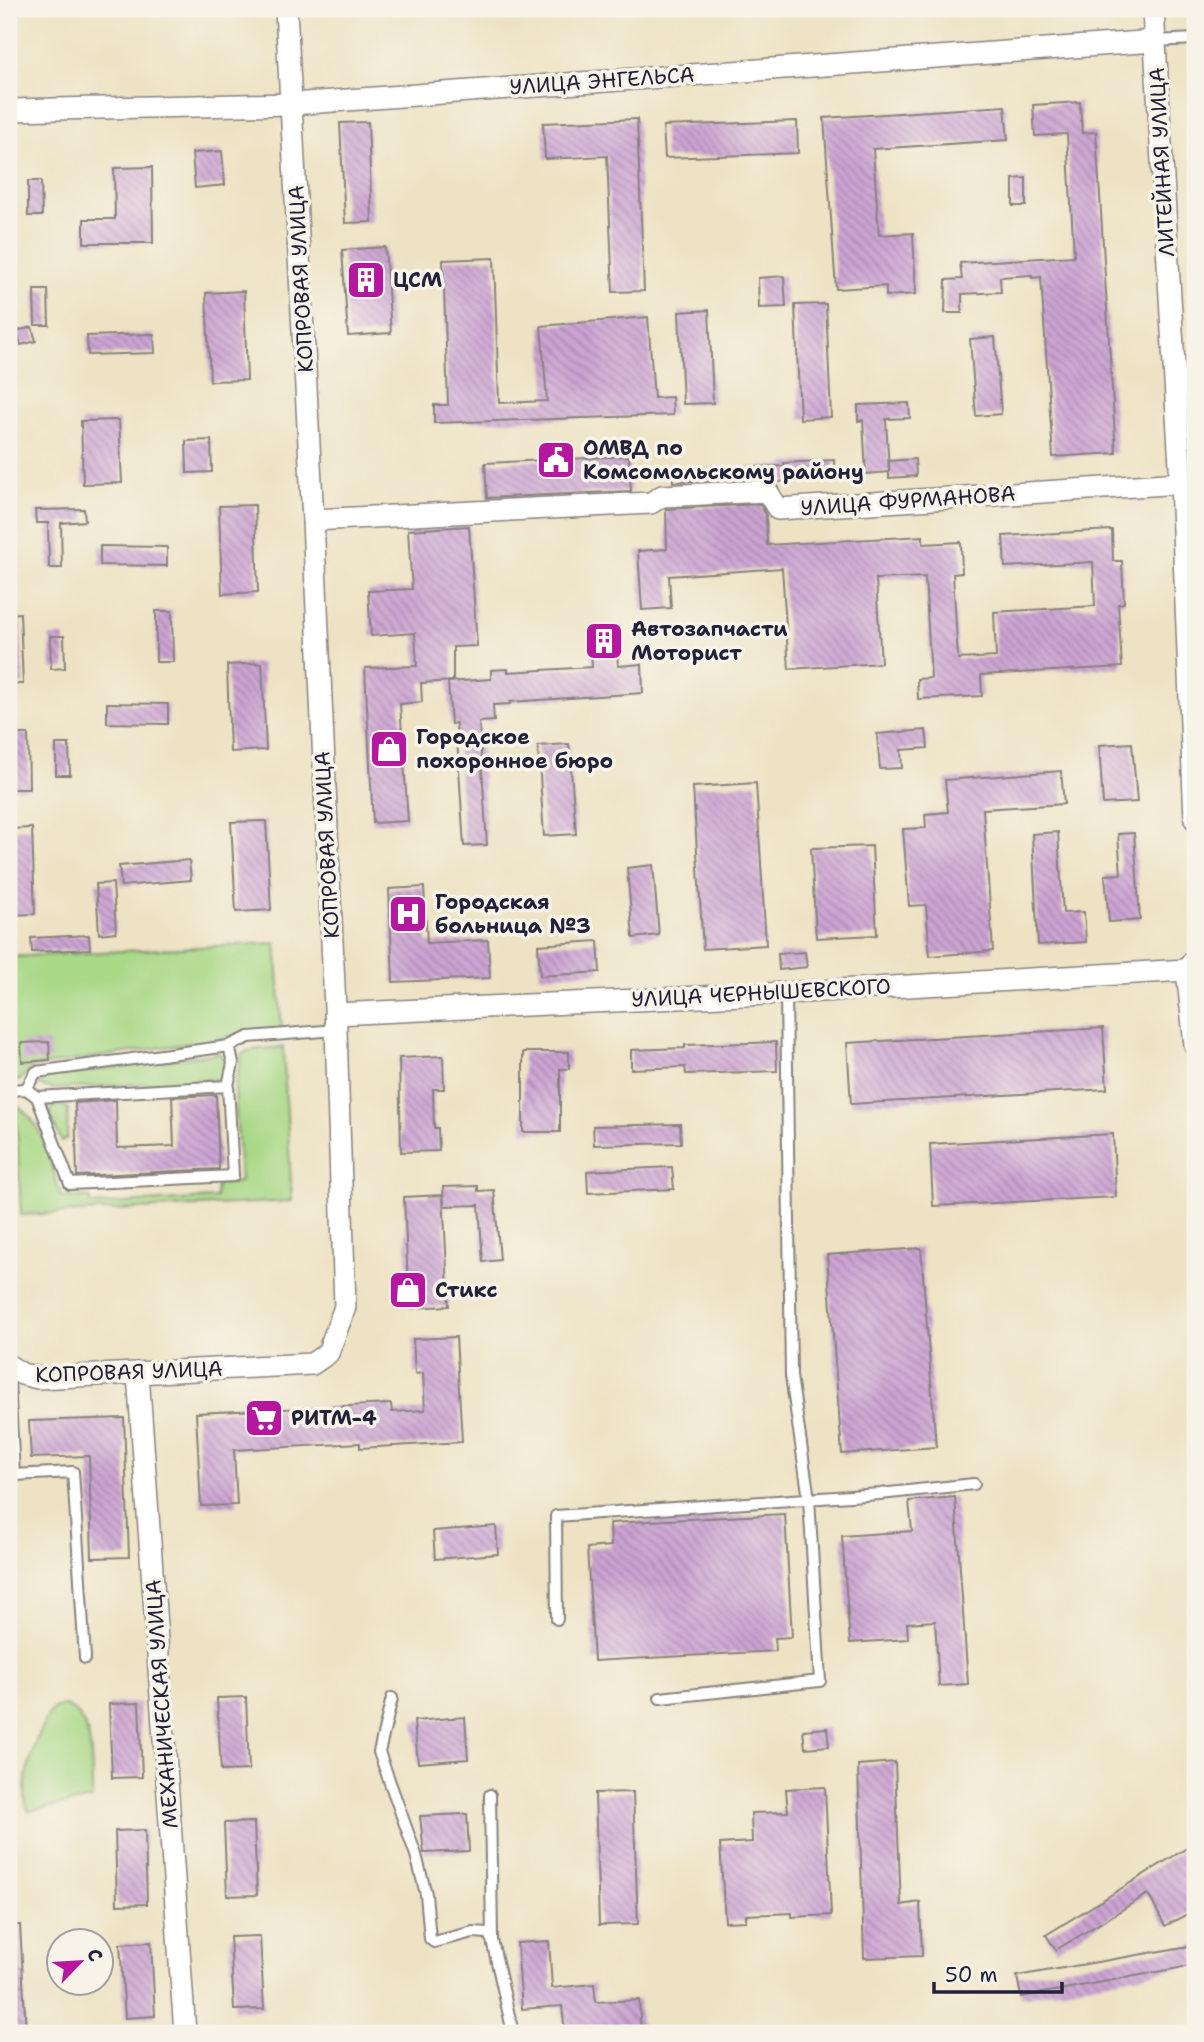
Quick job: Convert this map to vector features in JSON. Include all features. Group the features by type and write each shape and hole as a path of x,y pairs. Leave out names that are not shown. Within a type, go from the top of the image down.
{"street":[{"name":"КОПРОВАЯ УЛИЦА","path":"9,1366 22,1374 38,1378 312,1364 328,1353 345,1307 313,520 286,9"},
{"name":"ЛИТЕЙНАЯ УЛИЦА","path":"1153,9 1188,483 1195,819"},
{"name":"УЛИЦА ЭНГЕЛЬСА","path":"9,110 292,104 1155,41"},
{"name":"УЛИЦА ФУРМАНОВА","path":"313,520 637,504 651,503 662,496 767,491 778,509 1188,483"},
{"name":"УЛИЦА ЧЕРНЫШЕВСКОГО","path":"335,1022 1191,964"},
{"path":"1191,964 1195,1045"},
{"name":"МЕХАНИЧЕСКАЯ УЛИЦА","path":"138,1374 185,2033"}],"lane":[{"name":"УЛИЦА ЭНГЕЛЬСА","path":"1155,41 1195,39"},
{"path":"660,1698 820,1682 809,1499 791,1376 786,993"},
{"path":"26,1089 36,1072 229,1046 249,1037 335,1022"},
{"path":"9,1090 26,1089 37,1097 70,1184 233,1176 228,1086 233,1063 229,1046"},
{"path":"37,1097 228,1086"},
{"path":"9,1381 14,1475 73,1472 85,1658"},
{"path":"557,1619 556,1516 809,1499 974,1484"},
{"path":"392,1698 379,1752 416,1855 426,1894 430,1939 434,1942 473,1932 488,1933 492,1940"},
{"path":"490,1794 492,1940 513,2033"}],"green space":[{"path":"276,943 282,1032 248,1034 33,1067 20,1080 12,1081 9,957"},
{"path":"283,1047 292,1201 21,1215 16,1105 35,1123 41,1134 61,1197 91,1198 91,1205 216,1198 217,1184 240,1182 235,1087 242,1054 251,1050"},
{"path":"218,1053 227,1066 219,1079 54,1089 38,1085 42,1078"},
{"path":"53,1106 65,1106 68,1109 67,1138 62,1142 50,1116"},
{"path":"64,1706 75,1711 87,1732 92,1799 29,1811 25,1789 36,1743 54,1708"}],"building":[{"path":"1080,102 1082,133 1096,132 1116,453 1053,457 1041,277 1000,277 1001,292 962,294 962,313 945,313 946,280 962,279 960,263 1074,256 1067,134 1035,136 1033,105"},
{"path":"1005,106 1008,140 873,149 879,235 913,233 916,294 886,296 886,286 836,289 824,118"},
{"path":"637,119 644,291 613,292 607,156 545,159 543,123"},
{"path":"797,121 798,153 665,158 663,126"},
{"path":"368,122 372,222 345,223 340,123"},
{"path":"222,151 225,185 195,188 192,153"},
{"path":"152,167 153,243 84,243 84,219 115,219 114,168"},
{"path":"1026,178 1026,206 1013,206 1013,179"},
{"path":"28,181 41,181 42,216 28,216"},
{"name":"ЦСМ","path":"385,247 391,333 348,336 342,250"},
{"path":"494,258 499,403 547,401 541,326 648,317 654,398 672,397 673,415 434,423 434,405 448,405 443,260"},
{"path":"784,276 786,307 759,308 758,278"},
{"path":"34,290 48,290 49,325 35,325"},
{"path":"244,291 247,380 210,381 206,293"},
{"path":"826,304 831,417 800,419 795,305"},
{"path":"709,310 713,403 683,404 679,312"},
{"path":"32,327 36,341 21,345 17,331"},
{"path":"154,334 155,353 88,355 87,336"},
{"path":"995,337 1001,414 976,416 970,339"},
{"path":"909,403 910,418 886,419 889,472 866,474 863,420 858,421 858,405"},
{"path":"119,420 122,483 83,484 81,421"},
{"path":"211,440 212,472 187,473 186,441"},
{"path":"629,456 631,491 487,498 485,463"},
{"path":"915,459 916,476 889,478 889,461"},
{"path":"834,460 835,479 776,482 766,478 673,482 672,471 784,466 784,463"},
{"path":"760,504 766,515 767,545 923,536 923,544 961,542 962,573 953,574 958,659 996,657 994,612 1095,606 1093,562 1005,567 1003,536 1112,530 1113,561 1122,561 1124,603 1118,604 1122,667 981,675 982,696 918,699 917,679 931,678 925,577 876,579 881,663 789,669 782,568 669,576 671,608 642,610 638,551 667,549 666,509"},
{"path":"255,505 258,592 222,594 219,506"},
{"path":"84,509 85,521 61,523 62,568 49,568 48,523 36,523 35,510"},
{"path":"469,526 477,646 453,647 453,681 421,683 422,702 400,704 408,821 373,823 365,668 417,666 415,633 371,636 368,591 412,589 408,530"},
{"path":"100,546 167,547 167,566 100,565"},
{"path":"156,611 172,611 173,662 156,662"},
{"path":"20,613 23,684 9,684 9,614"},
{"path":"616,633 618,666 642,664 643,693 493,705 494,721 479,722 487,845 464,846 456,723 451,724 448,682 491,679 491,670 508,669 508,672 592,667 590,635"},
{"path":"50,636 64,636 65,668 51,669"},
{"path":"262,663 266,750 230,752 227,665"},
{"path":"107,703 168,704 168,724 107,723"},
{"path":"926,730 928,748 901,750 902,768 880,769 877,734"},
{"path":"9,734 28,734 29,789 9,789"},
{"path":"1132,743 1137,802 1103,804 1099,745"},
{"path":"56,744 69,744 70,775 56,775"},
{"path":"569,744 576,834 544,836 538,746"},
{"path":"1061,771 1064,804 983,809 993,951 930,956 926,905 909,906 903,829 926,828 925,814 948,812 945,780"},
{"path":"756,783 766,945 703,949 693,787"},
{"path":"266,821 271,910 236,912 231,822"},
{"path":"32,828 35,914 9,915 9,829"},
{"path":"1058,832 1063,913 1084,912 1086,942 1038,945 1032,834"},
{"path":"1134,833 1140,920 1109,922 1105,875 1121,874 1118,834"},
{"path":"872,846 877,935 816,938 811,848"},
{"path":"189,860 191,880 121,886 119,866"},
{"path":"653,865 659,935 633,938 627,868"},
{"path":"113,883 116,932 99,934 96,884"},
{"name":"Городская больница №3","path":"424,887 427,943 488,940 490,978 393,982 389,889"},
{"path":"89,935 90,949 32,952 31,938"},
{"path":"598,941 600,972 540,976 538,945"},
{"path":"805,952 807,967 779,970 778,954"},
{"path":"1103,1028 1107,1089 851,1104 847,1043"},
{"path":"49,1042 50,1060 22,1062 21,1043"},
{"path":"776,1042 777,1071 686,1074 685,1067 631,1069 631,1050"},
{"path":"523,1052 569,1052 569,1069 560,1069 560,1132 523,1132"},
{"path":"443,1056 444,1089 433,1089 434,1128 438,1128 439,1151 401,1152 399,1058"},
{"path":"216,1095 219,1169 77,1176 75,1103 116,1100 117,1148 174,1146 172,1097"},
{"path":"680,1124 681,1143 594,1145 593,1126"},
{"path":"1113,1134 1116,1197 933,1206 930,1144"},
{"path":"672,1167 674,1189 588,1193 587,1171"},
{"path":"478,1186 478,1191 494,1190 500,1260 483,1262 479,1205 444,1206 443,1187"},
{"path":"443,1195 449,1306 409,1308 404,1197"},
{"path":"921,1248 936,1447 842,1454 827,1255"},
{"path":"456,1337 462,1442 360,1448 360,1443 234,1450 237,1505 201,1506 196,1413 391,1404 392,1412 425,1410 423,1373 415,1374 413,1339"},
{"path":"124,1418 129,1557 92,1558 89,1456 31,1458 29,1421"},
{"path":"955,1497 968,1684 939,1686 935,1621 907,1623 908,1639 850,1643 842,1536 912,1531 909,1501"},
{"path":"785,1514 792,1637 775,1638 776,1651 594,1661 587,1548 611,1546 610,1523"},
{"path":"496,1526 498,1554 435,1559 433,1531"},
{"path":"246,1697 249,1770 221,1771 217,1698"},
{"path":"139,1703 142,1777 112,1778 109,1704"},
{"path":"465,1717 468,1759 418,1763 414,1721"},
{"path":"827,1728 829,1746 805,1748 803,1730"},
{"path":"895,1762 901,1905 920,1902 922,1956 864,1958 858,1765"},
{"path":"825,1787 831,1915 746,1915 746,1921 725,1922 720,1844 752,1842 751,1813 788,1812 786,1789"},
{"path":"633,1792 638,1924 599,1925 595,1793"},
{"path":"467,1814 469,1851 424,1853 420,1816"},
{"path":"254,1822 257,1895 227,1896 224,1823"},
{"path":"145,1830 147,1904 117,1905 115,1831"},
{"path":"1195,1843 1195,1910 1165,1926 1148,1894 1056,1950 1046,1935"},
{"path":"9,1925 20,1925 26,2033 12,2033"},
{"path":"260,1936 264,2009 234,2010 230,1937"},
{"path":"549,1941 552,1988 594,1984 596,2002 639,2000 641,2033 565,2033 562,2006 522,2009 517,1943"},
{"path":"151,1942 155,2016 125,2018 120,1944"},
{"path":"1195,1945 1195,1965 1021,1997 1017,1976"}],"place":[{"name":"ЦСМ","path":"366,280"},
{"name":"ОМВД по Комсомольскому району","path":"556,460"},
{"name":"Автозапчасти Моторист","path":"604,641"},
{"name":"Городское похоронное бюро","path":"389,749"},
{"name":"Городская больница №3","path":"408,914"},
{"name":"Стикс","path":"408,1290"},
{"name":"РИТМ-4","path":"264,1418"}]}
